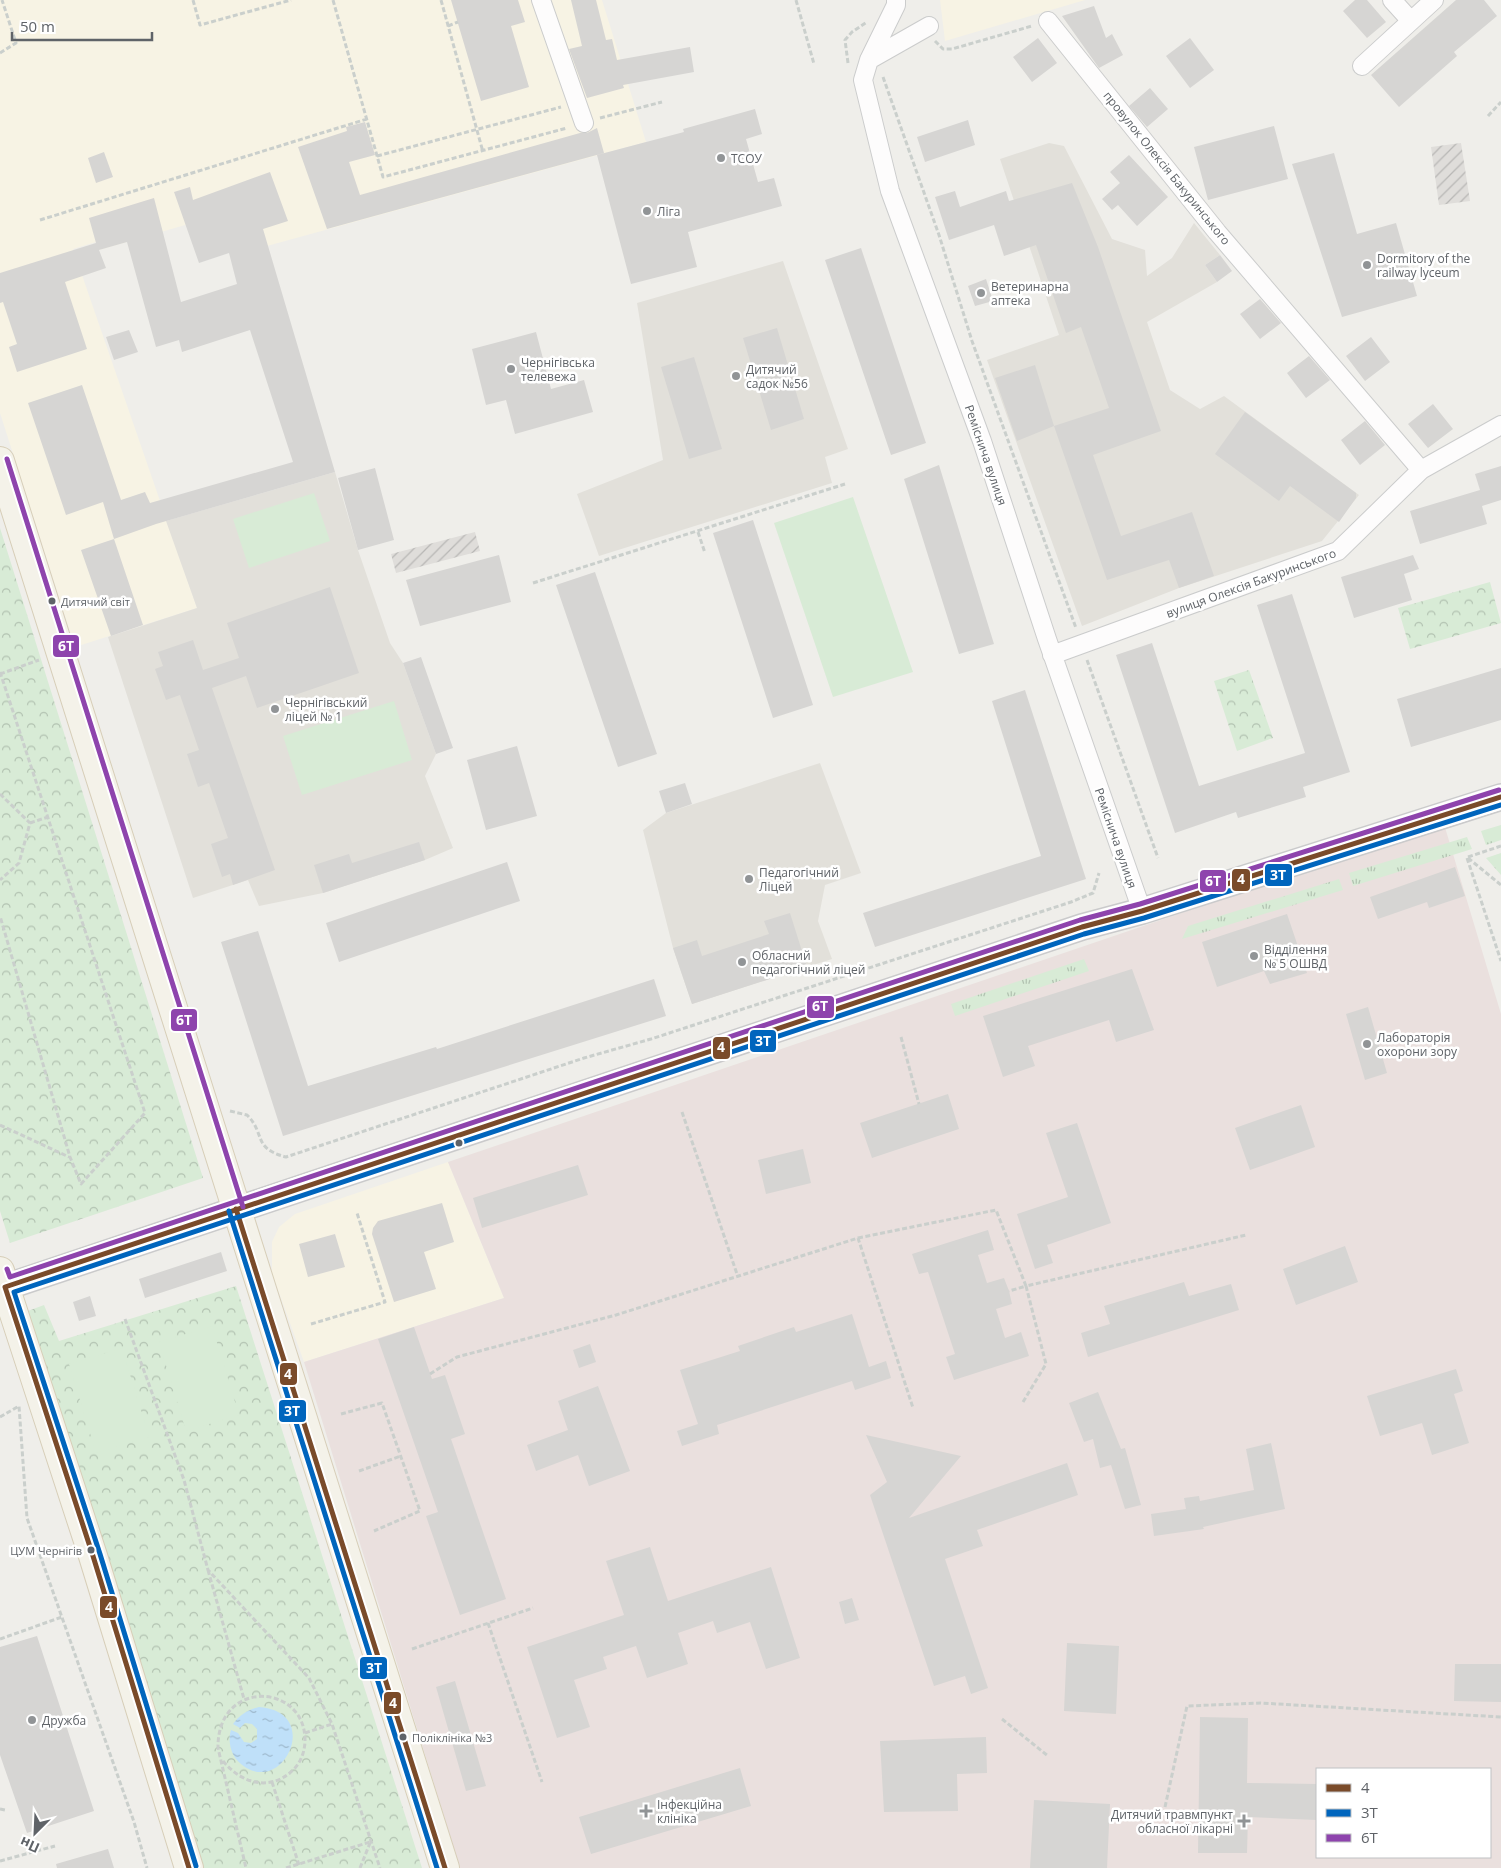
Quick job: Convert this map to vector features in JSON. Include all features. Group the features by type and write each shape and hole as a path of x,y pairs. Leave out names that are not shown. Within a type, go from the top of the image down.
{"main road":[{"path":"0,461 445,1868"},
{"path":"190,1868 92,1556 2,1282 458,1137 670,1063 1082,927 1142,911 1501,798"}],"street":[{"path":"541,0 584,123"},
{"name":"Реміснича вулиця","path":"896,0 896,5 869,60 864,80 890,191 982,441 1052,655 1142,911"},
{"path":"1392,0 1411,21"},
{"path":"1362,66 1434,0"},
{"name":"провулок Олексія Бакуринського","path":"1048,21 1218,232 1421,470"},
{"path":"869,60 930,26"},
{"name":"вулиця Олексія Бакуринського","path":"1052,655 1338,551 1421,470 1501,425"}],"path":[{"path":"0,53 16,43 2,0"},
{"path":"193,0 200,25 291,0"},
{"path":"333,0 383,177 483,152 662,102"},
{"path":"441,0 483,152"},
{"path":"796,0 814,64"},
{"path":"930,26 936,43 943,49 1048,21"},
{"path":"448,26 458,22"},
{"path":"894,45 882,76 940,235 972,341 1158,858"},
{"path":"1488,116 1501,102"},
{"path":"377,156 576,103"},
{"path":"40,220 367,119"},
{"path":"533,583 731,522 845,484"},
{"path":"728,516 731,522"},
{"path":"698,532 705,553"},
{"path":"0,916 70,1157 81,1184 145,1113 0,673 42,659"},
{"path":"0,794 30,823"},
{"path":"30,823 48,817"},
{"path":"0,880 19,863 30,823"},
{"path":"1467,858 1501,846"},
{"path":"1467,858 1501,885"},
{"path":"1467,858 1501,961"},
{"path":"228,1111 248,1116 263,1146 274,1154 286,1157 584,1058 668,1034 1071,902 1093,893 1099,873"},
{"path":"901,1037 920,1104"},
{"path":"682,1112 738,1276"},
{"path":"0,1125 70,1157"},
{"path":"430,1374 458,1356 616,1315 858,1238 996,1210 1026,1286 1046,1364 1023,1402"},
{"path":"311,1324 385,1302 357,1213"},
{"path":"1009,1291 1246,1234"},
{"path":"858,1238 913,1408"},
{"path":"125,1320 184,1480 244,1700"},
{"path":"341,1414 382,1403 420,1511 374,1531"},
{"path":"0,1418 19,1406 27,1518 134,1822 147,1868"},
{"path":"359,1471 401,1456"},
{"path":"208,1570 309,1678 332,1724 380,1868"},
{"path":"412,1649 533,1608"},
{"path":"0,1639 62,1617"},
{"path":"488,1623 542,1782"},
{"path":"223,1761 232,1772 244,1780 258,1783 272,1782 284,1778 298,1764 305,1746 305,1733 301,1720 283,1702 270,1697 257,1696 244,1700 232,1707 223,1719 218,1733 218,1748 223,1761 246,1868"},
{"path":"1165,1808 1187,1706 1261,1703 1501,1717"},
{"path":"1002,1719 1048,1756"},
{"path":"305,1733 332,1724"},
{"path":"272,1782 299,1865"},
{"path":"0,1809 5,1810"},
{"path":"286,1868 370,1842"},
{"path":"360,1868 370,1842"},
{"path":"0,1860 55,1846"}],"shaded area":[{"path":"0,0 602,0 646,142 267,246 199,221 99,250 96,242 73,249 197,608 75,647 0,413"},
{"path":"940,0 1085,0 945,41"},
{"path":"1049,143 1064,146 1112,239 1145,250 1147,276 1172,258 1194,223 1220,255 1205,265 1217,282 1147,322 1170,390 1200,409 1224,396 1359,495 1322,541 1179,588 1082,626 987,360 1059,335 1000,159"},
{"path":"1461,143 1470,201 1439,205 1431,147"},
{"name":"Дитячий садок №56","path":"783,261 848,449 825,457 832,483 599,556 577,494 663,460 637,303"},
{"name":"Чернігівський ліцей № 1","path":"335,472 358,550 390,643 403,663 436,754 425,776 453,848 425,860 323,893 259,906 248,880 193,898 108,637 197,608 166,521"},
{"path":"475,532 480,551 396,573 391,554"},
{"name":"Педагогічний Ліцей","path":"820,763 861,873 825,885 818,921 832,959 692,1004 673,948 643,830 666,813"},
{"path":"1444,824 1501,1014 1501,1868 460,1868 304,1362 504,1298 448,1162"},
{"path":"448,1162 504,1298 304,1362 272,1273 272,1242 279,1227 295,1214"}],"green space":[{"path":"314,493 330,541 249,568 233,519"},
{"path":"853,497 913,672 833,697 774,523"},
{"path":"0,528 203,1178 10,1243 0,1211"},
{"path":"1490,582 1501,623 1410,649 1398,608"},
{"path":"1249,670 1273,738 1237,751 1214,681"},
{"path":"394,701 412,760 302,795 283,736"},
{"path":"1501,825 1501,840 1486,845 1481,831"},
{"path":"1467,837 1472,849 1353,886 1349,873"},
{"path":"1501,853 1501,875 1486,858"},
{"path":"1339,879 1343,890 1182,939 1188,926"},
{"path":"1084,959 1089,971 955,1016 951,1004"},
{"path":"236,1286 422,1868 201,1868 28,1311 44,1305 59,1341"},
{"path":"212,1326 239,1415 186,1431 159,1342"},
{"path":"122,1348 149,1437 96,1453 69,1364"}],"water":[{"path":"259,1707 279,1713 290,1724 293,1738 289,1752 280,1765 267,1771 252,1770 236,1759 230,1745 231,1730 238,1733 244,1742 251,1743 257,1739 257,1729 252,1724 245,1723 240,1728 233,1724 244,1713"}],"building":[{"path":"451,0 518,0 525,22 511,26 529,87 481,101"},
{"path":"571,0 596,0 606,40 612,39 617,60 690,47 694,72 623,85 624,88 587,98 569,49 582,46"},
{"path":"1355,0 1367,0 1386,22 1367,38 1343,11"},
{"path":"1456,0 1484,0 1497,16 1454,52 1457,56 1399,107 1371,75"},
{"path":"1094,6 1106,38 1112,34 1123,55 1099,68 1062,16"},
{"path":"1038,38 1057,63 1032,82 1013,57"},
{"path":"1190,38 1214,70 1190,88 1166,56"},
{"path":"1150,88 1168,109 1147,127 1129,106"},
{"path":"755,109 762,134 746,139 758,182 774,178 782,206 688,232 697,267 631,284 597,155 684,132 683,129"},
{"path":"968,120 975,145 925,162 917,137"},
{"path":"365,122 375,155 349,162 360,195 580,133 587,133 597,128 604,153 327,229 298,147 347,131 346,127"},
{"path":"1274,126 1288,179 1208,200 1194,147"},
{"path":"104,152 113,177 96,183 88,158"},
{"name":"Dormitory of the railway lyceum","path":"1334,153 1357,234 1396,223 1417,296 1342,317 1292,164"},
{"path":"1129,155 1168,197 1137,226 1118,205 1112,210 1102,199 1120,183 1110,172"},
{"path":"270,172 288,221 263,229 335,472 156,524 114,539 103,502 66,515 28,403 82,385 121,500 145,492 150,503 293,462 250,330 182,352 179,340 156,347 127,242 99,250 106,268 65,282 87,349 17,372 9,347 17,344 3,302 0,303 0,273 96,243 89,218 154,198 181,302 237,284 229,253 199,263 174,192 190,187 193,200"},
{"path":"1072,183 1098,247 1161,431 1093,455 1121,536 1192,512 1214,576 1179,588 1169,560 1107,580 1054,426 1109,408 1081,327 1066,333 1036,245 1004,256 994,225 949,240 935,197 955,191 960,207 1006,191 1009,201"},
{"path":"861,248 926,443 891,455 825,260"},
{"path":"1220,255 1232,271 1217,282 1205,265"},
{"name":"Ветеринарна аптека","path":"986,279 993,301 975,306 968,286"},
{"path":"1260,299 1281,323 1260,339 1240,314"},
{"path":"777,328 804,419 771,430 743,338"},
{"path":"129,330 138,352 114,360 106,337"},
{"path":"536,332 551,389 584,380 593,412 515,434 506,400 486,405 472,349"},
{"path":"1371,337 1390,362 1365,381 1346,356"},
{"path":"1309,356 1330,380 1306,398 1287,373"},
{"path":"694,357 722,449 689,459 661,367"},
{"path":"1035,365 1054,426 1017,441 995,378"},
{"path":"1433,404 1453,429 1428,448 1408,424"},
{"path":"1245,412 1356,493 1356,498 1339,522 1290,486 1279,501 1215,454"},
{"path":"1365,421 1385,445 1360,465 1341,440"},
{"path":"939,465 994,644 959,654 904,479"},
{"path":"1501,466 1501,500 1482,506 1487,524 1420,544 1410,511 1480,490 1475,474"},
{"path":"375,468 394,540 358,550 338,478"},
{"path":"753,520 813,705 773,718 713,533"},
{"path":"114,539 143,625 111,636 81,550"},
{"path":"499,555 511,602 420,626 406,580"},
{"path":"1413,555 1419,569 1404,574 1412,600 1354,618 1341,577"},
{"path":"595,572 657,754 618,767 556,585"},
{"path":"330,587 359,673 257,708 246,676 212,688 275,870 233,885 230,874 222,877 211,844 228,838 209,783 198,787 187,754 199,750 180,695 166,700 155,669 163,666 158,652 193,640 203,670 239,658 227,623"},
{"path":"1292,594 1350,772 1303,787 1306,797 1238,818 1236,812 1175,833 1116,655 1152,643 1199,786 1305,753 1257,605"},
{"path":"421,657 453,748 436,754 403,663"},
{"path":"1501,668 1501,720 1411,747 1397,699"},
{"path":"1025,690 1086,879 875,947 863,913 1041,856 992,701"},
{"path":"517,746 537,816 486,830 467,760"},
{"path":"685,783 692,804 666,813 659,791"},
{"path":"419,842 425,860 323,893 314,865 349,854 352,863"},
{"path":"507,862 520,901 339,962 326,923"},
{"path":"1455,867 1465,896 1429,908 1427,902 1378,919 1370,897"},
{"name":"Обласний педагогічний ліцей","path":"790,913 807,967 692,1004 673,948 697,940 702,956 769,934 764,921"},
{"name":"Відділення № 5 ОШВД","path":"1287,914 1307,973 1270,984 1264,971 1217,987 1202,942"},
{"path":"258,931 308,1086 436,1047 437,1049 654,979 666,1016 283,1136 221,942"},
{"path":"1132,969 1154,1030 1116,1042 1109,1020 1028,1046 1035,1066 1003,1077 983,1016"},
{"name":"Лабораторія охорони зору","path":"1368,1007 1387,1073 1365,1080 1346,1014"},
{"path":"948,1094 959,1129 872,1158 860,1123"},
{"path":"1301,1105 1315,1147 1250,1170 1235,1128"},
{"path":"1077,1123 1111,1223 1047,1245 1053,1263 1035,1269 1017,1214 1068,1197 1046,1133"},
{"path":"803,1149 811,1183 766,1194 758,1160"},
{"path":"578,1165 588,1195 482,1228 473,1198"},
{"path":"442,1203 454,1242 424,1252 436,1289 394,1302 372,1234 373,1228 378,1221"},
{"path":"988,1230 994,1250 978,1255 987,1283 1004,1278 1012,1304 996,1309 1005,1338 1021,1332 1029,1356 954,1380 946,1357 955,1354 928,1272 919,1274 912,1254"},
{"path":"335,1234 345,1267 308,1277 299,1244"},
{"path":"1345,1246 1358,1282 1296,1305 1283,1269"},
{"path":"221,1252 227,1271 145,1298 139,1279"},
{"path":"1184,1282 1189,1296 1231,1284 1239,1310 1088,1357 1081,1333 1110,1324 1104,1306"},
{"path":"90,1296 96,1316 79,1321 73,1302"},
{"path":"852,1314 869,1367 886,1361 891,1378 855,1390 852,1381 717,1425 719,1434 682,1446 677,1431 698,1424 680,1370 740,1351 738,1346 794,1327 796,1332"},
{"path":"414,1327 432,1379 445,1375 465,1434 451,1439 506,1599 460,1615 426,1516 438,1512 378,1339"},
{"path":"590,1344 596,1362 579,1368 573,1350"},
{"path":"1456,1369 1463,1391 1454,1394 1469,1443 1432,1455 1422,1423 1380,1436 1367,1396"},
{"path":"598,1386 630,1471 589,1486 578,1455 536,1471 527,1445 568,1430 558,1401"},
{"path":"1098,1392 1121,1449 1125,1448 1141,1505 1125,1509 1111,1465 1100,1468 1093,1439 1084,1442 1069,1403"},
{"path":"866,1435 961,1456 909,1518 1067,1463 1078,1495 977,1530 983,1546 945,1559 988,1688 971,1694 965,1676 934,1686 870,1495 887,1482"},
{"path":"1271,1443 1285,1509 1203,1527 1204,1529 1154,1536 1151,1514 1186,1509 1184,1498 1199,1496 1200,1501 1254,1490 1246,1449"},
{"path":"650,1547 668,1601 771,1567 800,1658 766,1669 750,1622 717,1633 713,1621 678,1633 688,1664 647,1678 636,1646 603,1657 607,1669 574,1680 590,1727 557,1738 527,1647 624,1615 606,1561"},
{"path":"852,1598 859,1620 845,1624 839,1602"},
{"name":"Дружба","path":"37,1636 94,1811 27,1833 0,1755 0,1647"},
{"path":"1067,1643 1119,1646 1116,1714 1064,1711"},
{"path":"1455,1664 1501,1664 1501,1702 1454,1701"},
{"path":"455,1681 486,1786 466,1791 436,1687"},
{"path":"1200,1717 1248,1718 1247,1783 1316,1784 1316,1820 1248,1817 1247,1853 1198,1853"},
{"path":"986,1737 987,1773 957,1774 958,1811 884,1812 880,1741"},
{"name":"Інфекційна клініка","path":"740,1768 751,1806 591,1854 579,1817"},
{"path":"1034,1800 1110,1804 1107,1868 1030,1868"},
{"path":"108,1849 114,1868 57,1868 56,1864"}],"transit line":[{"name":"6Т","path":"7,459 243,1207"},
{"name":"6Т","path":"7,1269 10,1277 1080,920 1140,904 1499,790"},
{"name":"4","path":"189,1868 93,1556 5,1287 1082,927 1142,911 1501,797"},
{"name":"3Т","path":"196,1866 100,1554 14,1292 1084,934 1144,918 1501,805"},
{"name":"4","path":"236,1209 445,1868"},
{"name":"3Т","path":"229,1211 437,1868"}],"place":[{"name":"ТСОУ","path":"721,158"},
{"name":"Ліга","path":"647,211"},
{"name":"Dormitory of the railway lyceum","path":"1367,265"},
{"name":"Ветеринарна аптека","path":"981,293"},
{"name":"Чернігівська телевежа","path":"511,369"},
{"name":"Дитячий садок №56","path":"736,376"},
{"name":"Дитячий світ","path":"52,601"},
{"name":"Чернігівський ліцей № 1","path":"275,709"},
{"name":"Педагогічний Ліцей","path":"749,879"},
{"name":"Відділення № 5 ОШВД","path":"1254,956"},
{"name":"Обласний педагогічний ліцей","path":"742,962"},
{"name":"Лабораторія охорони зору","path":"1367,1044"},
{"name":"ЦУМ Чернiгiв","path":"91,1550"},
{"name":"Дружба","path":"32,1720"},
{"name":"Поліклініка №3","path":"403,1737"},
{"name":"Інфекційна клініка","path":"646,1811"},
{"name":"Дитячий травмпункт обласної лікарні","path":"1244,1821"}]}
